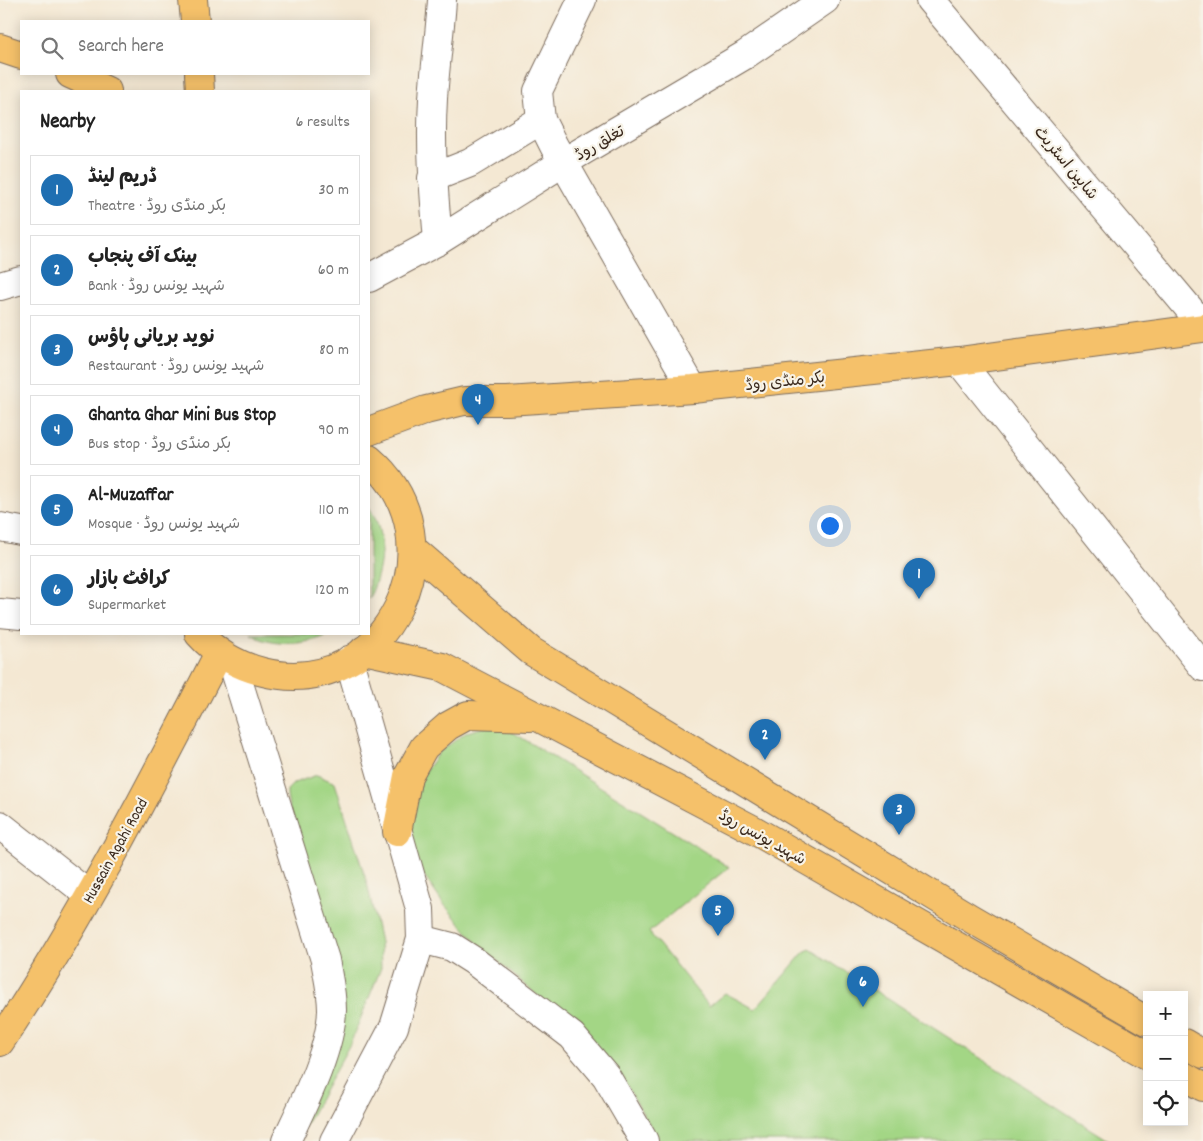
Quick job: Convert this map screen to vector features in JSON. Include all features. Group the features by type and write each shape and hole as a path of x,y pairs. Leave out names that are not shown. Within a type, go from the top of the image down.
{"main road":[{"path":"193,0 195,20"},
{"path":"0,48 20,54"},
{"path":"72,75 105,90"},
{"path":"199,75 200,90"},
{"name":"بکر منڈی روڈ","path":"370,431 426,410 464,401 526,400 693,389 959,361 1203,326"},
{"path":"200,635 226,657 264,672 291,675 331,668 357,655 381,635 395,616 405,595 411,572 413,549 410,527 403,505 393,485 370,459"},
{"path":"413,549 531,651 919,888 1143,1019"},
{"name":"شہید یونس روڈ","path":"357,655 442,667 752,829 1143,1053"},
{"name":"Hussain Agahi Road","path":"0,1042 33,993 152,781 226,657"},
{"path":"397,832 408,776 424,747 448,726 468,715 536,717"},
{"path":"1188,1045 1203,1054"},
{"path":"1188,1078 1203,1087"}],"street":[{"path":"438,241 432,178 433,100 442,0"},
{"path":"582,0 538,91 541,120 693,389"},
{"name":"تغلق روڈ","path":"370,277 438,241 564,162 745,55 825,0"},
{"name":"شاہین اسٹریٹ","path":"930,0 1203,326"},
{"path":"432,178 470,163 541,120"},
{"path":"0,286 20,280"},
{"path":"959,361 1203,667"},
{"path":"0,527 20,531"},
{"path":"0,613 20,615"},
{"path":"334,1141 394,1027 421,939 420,909 397,832 357,655"},
{"path":"226,657 325,960 331,990 330,1031 307,1095 286,1141"},
{"path":"0,825 89,895"},
{"path":"421,939 452,947 474,961 572,1036 606,1076 644,1141"}],"green space":[{"path":"370,509 375,518 381,541 380,565 370,597"},
{"path":"253,635 328,635 301,643 280,643"},
{"path":"498,723 729,867 649,932 709,1006 725,993 755,1009 804,952 810,949 1110,1141 659,1141 620,1074 586,1038 476,942 442,902 420,870 409,834 421,777 439,752 467,732"},
{"path":"317,775 335,783 367,883 380,942 381,968 351,1042 297,1141 334,1048 287,796 287,790 294,783"}],"place":[{"name":"Ghanta Ghar Mini Bus Stop","path":"478,425"},
{"name":"ڈریم لینڈ","path":"919,599"},
{"name":"بینک آف پنجاب","path":"765,760"},
{"name":"نوید بریانی ہاؤس","path":"899,835"},
{"name":"Al-Muzaffar","path":"718,936"},
{"name":"کرافٹ بازار","path":"863,1007"}]}
